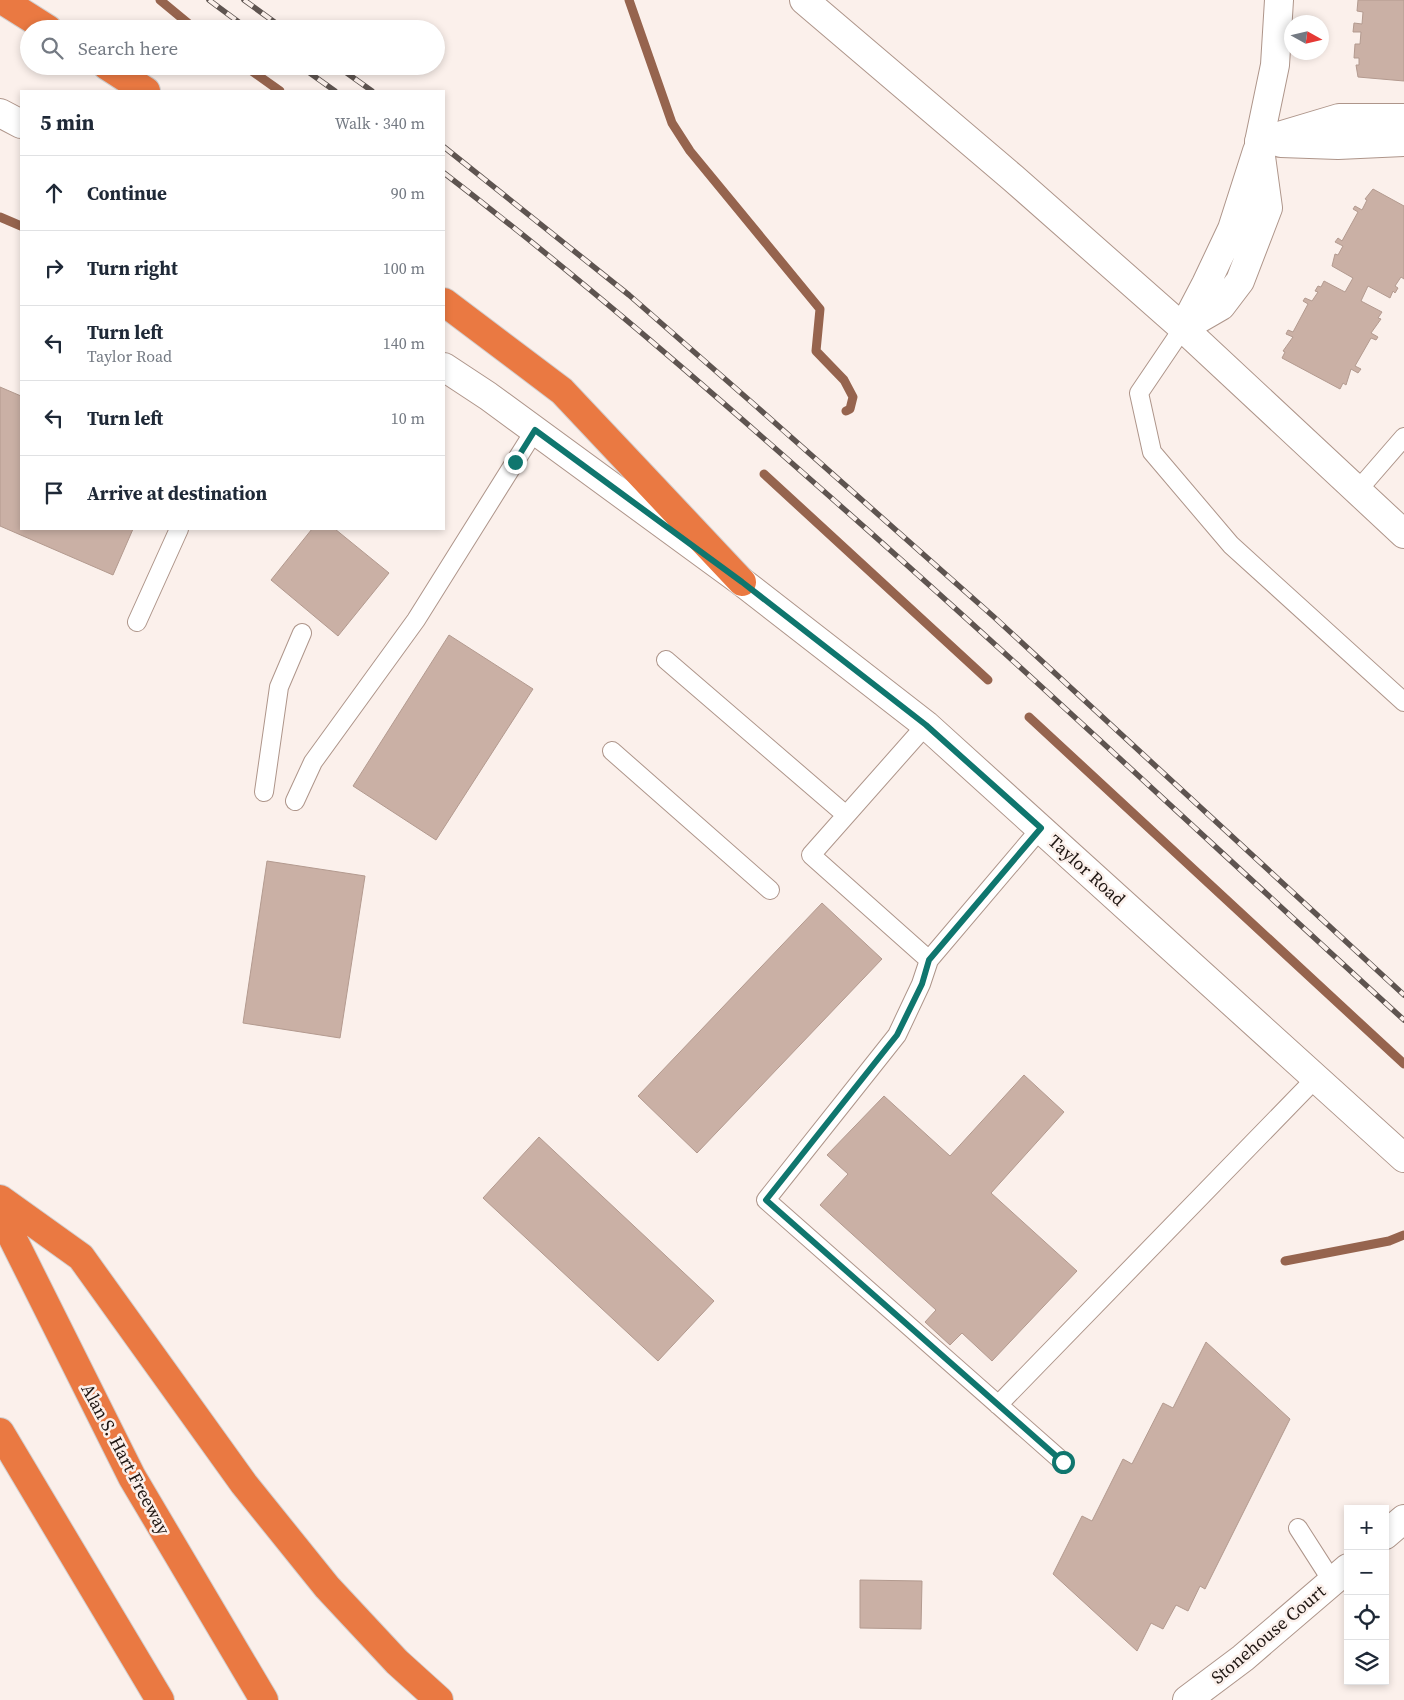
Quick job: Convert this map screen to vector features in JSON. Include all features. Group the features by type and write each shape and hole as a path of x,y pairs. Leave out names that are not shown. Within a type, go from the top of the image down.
{"highway":[{"path":"2,0 34,20"},
{"path":"121,75 144,90"},
{"path":"445,303 562,391 742,582"},
{"path":"0,1199 81,1257 244,1484 321,1580 398,1662 439,1700"},
{"name":"Alan S. Hart Freeway","path":"0,1213 132,1477 264,1700"},
{"path":"0,1432 160,1700"}],"street":[{"path":"804,0 1013,178 1183,328 1404,534"},
{"path":"1183,328 1232,229 1259,142 1275,65 1279,0"},
{"path":"0,113 20,123"},
{"path":"1259,142 1339,118 1404,118"},
{"path":"1259,142 1338,145 1404,142"},
{"name":"Taylor Road","path":"445,368 535,430 742,582 926,725 1404,1158"},
{"path":"1389,1532 1404,1519"},
{"name":"Stonehouse Court","path":"1187,1700 1243,1658 1340,1574"}],"lane":[{"path":"1183,328 1139,393 1152,452 1231,545 1404,702"},
{"path":"295,801 313,762 416,620 535,430"},
{"path":"1358,490 1404,436"},
{"path":"137,622 178,530"},
{"path":"264,792 279,687 302,633"},
{"path":"666,660 846,814"},
{"path":"926,725 811,855 929,960"},
{"path":"612,751 770,890"},
{"path":"1041,828 929,960 922,984 897,1035 766,1200 1063,1462"},
{"path":"998,1405 1316,1078"},
{"path":"1298,1528 1340,1574"}],"building":[{"path":"1358,0 1404,0 1404,81 1358,77 1356,65 1359,65 1359,58 1354,58 1355,44 1360,44 1361,32 1353,32 1354,23 1362,24 1363,12 1357,11"},
{"path":"1373,189 1404,206 1404,279 1401,277 1395,286 1398,288 1395,293 1393,291 1390,298 1368,286 1361,301 1382,312 1378,318 1381,319 1371,333 1378,337 1376,340 1371,338 1355,366 1361,369 1358,373 1351,369 1346,385 1343,383 1340,389 1282,358 1285,352 1283,351 1293,337 1286,334 1288,330 1293,332 1308,304 1303,301 1305,298 1312,301 1318,292 1315,291 1318,286 1321,287 1324,281 1345,292 1353,278 1332,266 1335,254 1338,255 1343,246 1335,242 1338,238 1342,241 1358,212 1353,209 1355,206 1362,210 1367,200 1365,199"},
{"path":"0,387 20,396 20,530 133,530 113,575 0,526"},
{"path":"311,530 336,530 389,573 338,636 271,580"},
{"path":"449,635 533,689 436,840 353,786"},
{"path":"267,861 365,876 340,1038 243,1023"},
{"path":"822,903 882,959 697,1153 638,1096"},
{"path":"1024,1075 1064,1112 991,1193 1077,1271 992,1361 962,1333 950,1345 925,1322 936,1310 820,1205 848,1174 827,1155 884,1096 950,1156"},
{"path":"539,1137 714,1301 658,1361 483,1198"},
{"path":"1206,1342 1290,1419 1205,1589 1200,1586 1188,1611 1176,1605 1163,1629 1151,1623 1137,1651 1053,1574 1082,1516 1092,1521 1123,1459 1132,1464 1163,1403 1173,1408"},
{"path":"860,1580 922,1581 921,1629 860,1628"}],"waterway":[{"path":"160,0 184,20"},
{"path":"629,0 672,123 690,151 820,309 816,351 844,380 853,397 850,409 846,411"},
{"path":"258,75 279,90"},
{"path":"0,217 20,226"},
{"path":"764,474 988,680"},
{"path":"1029,717 1404,1064"},
{"path":"1285,1261 1389,1241 1404,1235"}],"railway":[{"path":"209,0 236,20"},
{"path":"244,0 272,20"},
{"path":"313,75 334,90"},
{"path":"350,75 371,90"},
{"path":"445,148 629,295 757,407 994,617 1404,995"},
{"path":"445,174 634,327 819,487 1040,685 1404,1020"}],"route":[{"path":"515,462 535,430 742,582 926,725 1041,828 929,960 922,984 897,1035 766,1200 1063,1462"}]}
